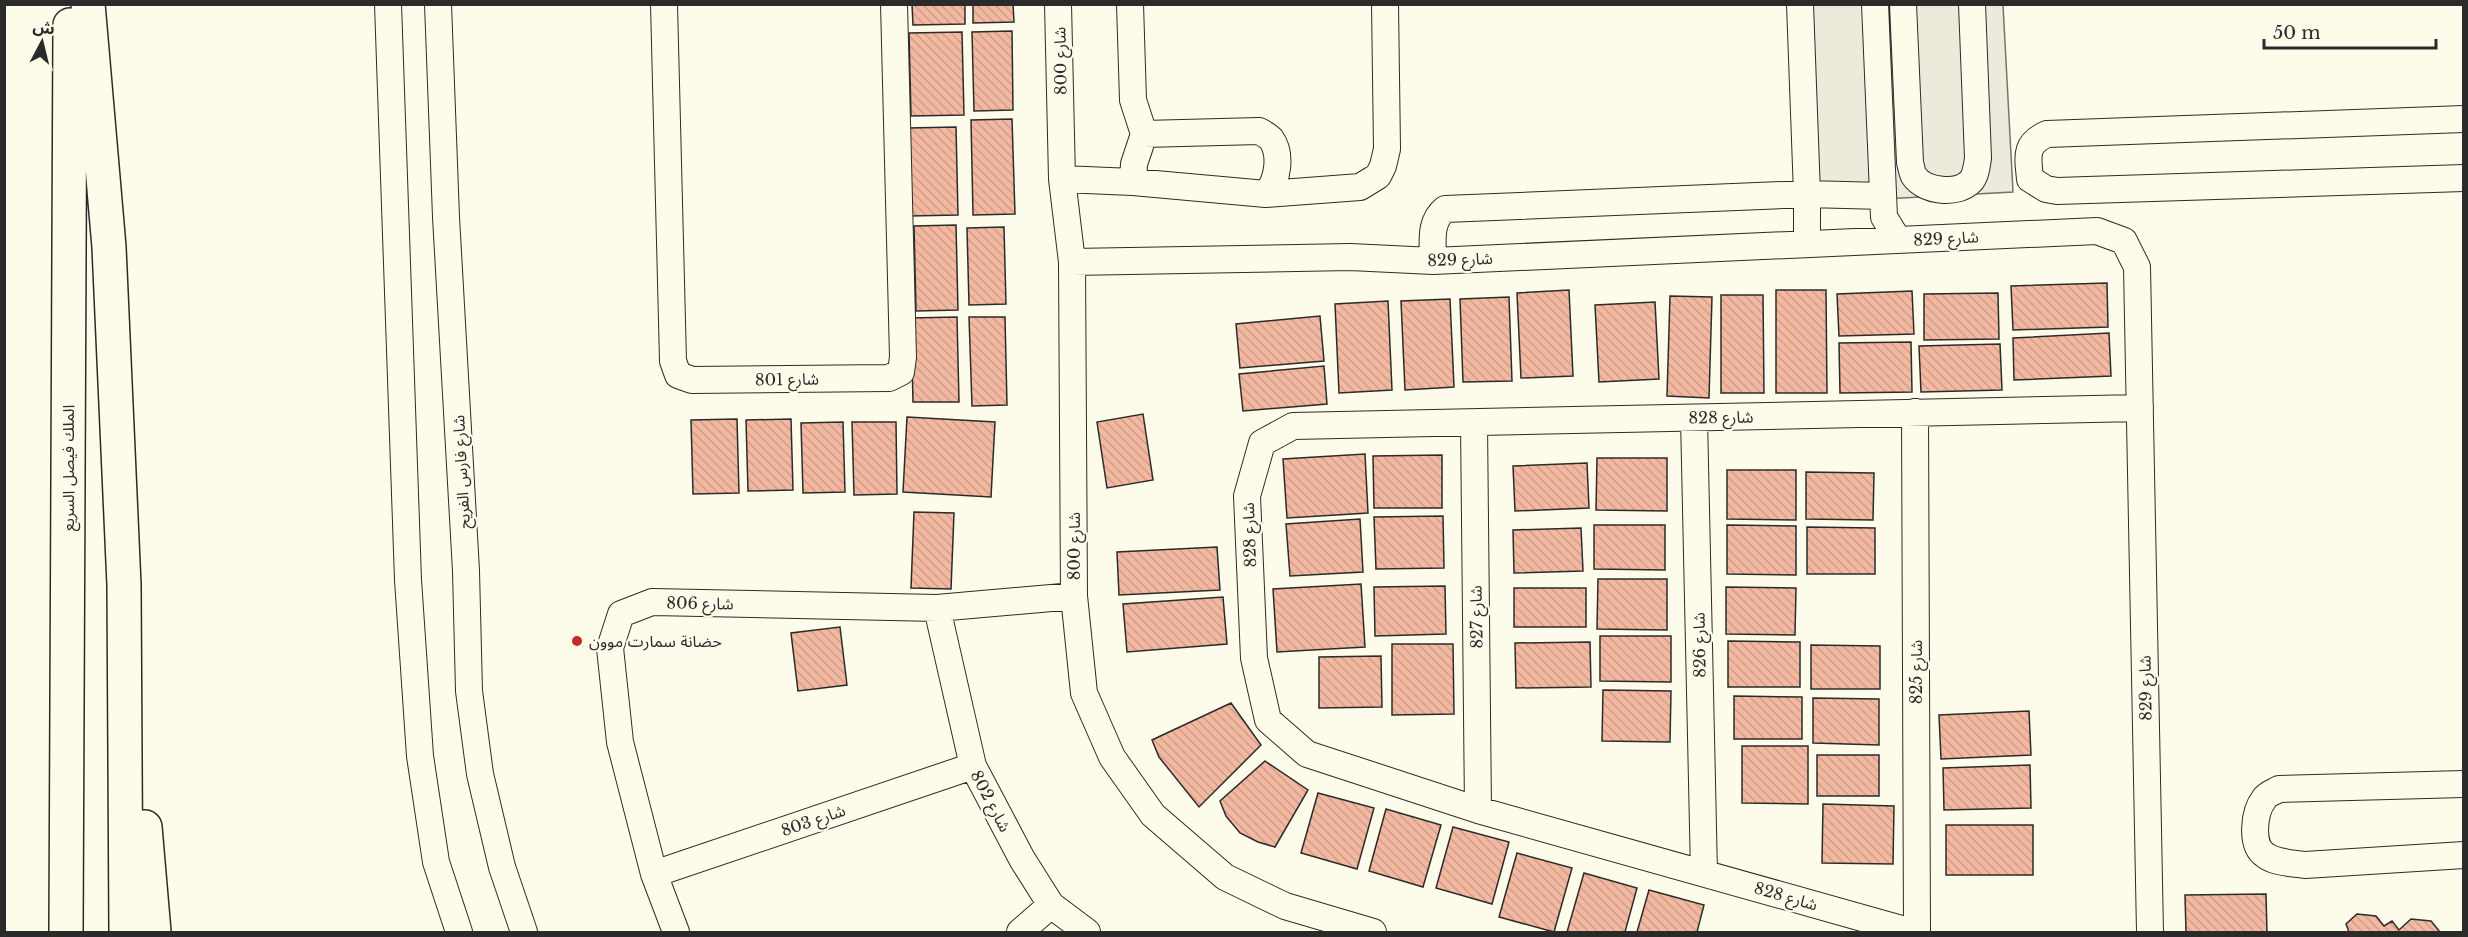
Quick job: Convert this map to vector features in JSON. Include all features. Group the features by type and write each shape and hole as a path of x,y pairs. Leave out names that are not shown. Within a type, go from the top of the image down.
{"highway":[{"name":"الملك فيصل السريع","path":"66,933 70,4"},
{"path":"88,4 109,247 124,585 126,933"},
{"path":"124,585 154,933"}],"street":[{"path":"388,4 408,580 420,756 436,862 459,933"},
{"name":"شارع فارس الفريح","path":"438,4 470,691 480,774 502,867 524,933"},
{"name":"شارع 801","path":"664,4 673,361 678,375 692,380 889,378 901,372 903,357 894,4"},
{"name":"شارع 800","path":"1058,4 1062,179 1072,262 1074,596 1084,693 1112,757 1153,815 1225,877 1286,906 1374,933"},
{"path":"1130,4 1133,100 1144,134 1134,164 1133,182"},
{"path":"1062,179 1133,182 1266,194 1360,187 1377,176 1383,166 1387,149 1385,4"},
{"path":"1800,4 1807,244"},
{"path":"1875,4 1884,217 1898,240"},
{"path":"1903,4 1910,162 1914,176 1924,185 1941,190 1962,188 1972,180 1978,158 1972,4"},
{"path":"2463,119 2047,134 2037,138 2031,144 2028,156 2030,179 2046,189 2057,191 2463,178"},
{"path":"1144,134 1259,131 1270,138 1277,153 1276,177 1266,194"},
{"path":"1433,261 1434,224 1437,215 1445,209 1807,194 1883,196"},
{"name":"شارع 829","path":"1072,262 1350,257 1433,261 2097,231 2124,241 2136,267 2150,933"},
{"name":"شارع 828","path":"1912,933 1478,810 1307,754 1269,720 1254,658 1247,495 1262,443 1293,426 2140,408"},
{"name":"شارع 825","path":"1915,412 1917,933"},
{"name":"شارع 826","path":"1694,418 1704,873"},
{"name":"شارع 827","path":"1474,423 1478,810"},
{"name":"شارع 806","path":"676,933 654,874 620,742 610,648 621,614 652,602 937,608 1074,596"},
{"name":"شارع 802","path":"937,608 973,766 1022,859 1051,905 1088,933"},
{"name":"شارع 803","path":"654,874 973,766"},
{"path":"2463,784 2279,789 2265,797 2255,821 2258,848 2265,856 2280,861 2306,864 2463,855"},
{"path":"1020,933 1051,905"}],"shaded area":[{"path":"1799,5 2003,5 2013,192 1810,203"}],"building":[{"path":"912,4 965,4 965,24 913,25"},
{"path":"973,4 1013,4 1014,22 973,23"},
{"path":"1012,31 1013,110 974,111 972,32"},
{"path":"962,32 964,115 911,116 909,33"},
{"path":"1012,119 1015,214 973,215 971,120"},
{"path":"956,127 958,215 910,216 908,128"},
{"path":"956,225 958,310 916,311 914,226"},
{"path":"1004,227 1006,304 969,305 967,228"},
{"path":"2107,283 2108,327 2013,330 2011,286"},
{"path":"1569,290 1573,376 1521,378 1517,293"},
{"path":"1776,290 1826,290 1827,393 1776,393"},
{"path":"1912,291 1914,334 1839,336 1837,294"},
{"path":"1998,293 1999,339 1924,340 1924,294"},
{"path":"1721,295 1763,295 1764,393 1721,393"},
{"path":"1670,296 1712,297 1709,398 1667,396"},
{"path":"1509,297 1512,381 1463,382 1460,299"},
{"path":"1450,299 1454,387 1405,390 1401,301"},
{"path":"1388,301 1392,390 1339,393 1335,304"},
{"path":"1655,302 1659,379 1599,382 1595,305"},
{"path":"1320,316 1324,361 1240,368 1236,324"},
{"path":"957,317 959,402 913,402 911,318"},
{"path":"969,317 1005,317 1007,405 972,406"},
{"path":"2109,333 2111,376 2014,380 2013,338"},
{"path":"1911,342 1912,392 1840,393 1839,343"},
{"path":"2000,344 2002,390 1921,392 1919,346"},
{"path":"1324,366 1327,404 1243,411 1239,374"},
{"path":"1143,414 1153,480 1107,488 1097,422"},
{"path":"907,417 995,422 991,497 903,492"},
{"path":"737,419 739,493 693,494 691,420"},
{"path":"791,419 793,490 748,491 746,420"},
{"path":"843,422 845,492 803,493 801,423"},
{"path":"852,422 896,422 897,494 854,495"},
{"path":"1365,454 1368,513 1287,518 1283,459"},
{"path":"1442,455 1442,508 1374,508 1373,456"},
{"path":"1597,458 1667,458 1667,511 1596,510"},
{"path":"1587,463 1589,508 1515,511 1513,466"},
{"path":"1727,470 1796,470 1796,520 1727,519"},
{"path":"1806,472 1874,473 1873,520 1806,519"},
{"path":"914,512 954,513 951,589 911,588"},
{"path":"1443,516 1444,568 1376,569 1374,517"},
{"path":"1360,519 1363,572 1290,576 1286,524"},
{"path":"1594,525 1665,525 1665,570 1594,569"},
{"path":"1727,525 1796,526 1796,575 1727,574"},
{"path":"1807,527 1875,528 1875,574 1807,574"},
{"path":"1581,528 1583,571 1514,573 1513,530"},
{"path":"1217,547 1220,590 1119,595 1117,552"},
{"path":"1598,579 1667,579 1667,630 1597,629"},
{"path":"1361,584 1365,647 1277,652 1273,589"},
{"path":"1445,586 1446,634 1375,636 1374,587"},
{"path":"1726,587 1796,588 1795,635 1726,634"},
{"path":"1514,588 1586,588 1586,627 1514,627"},
{"path":"1223,597 1227,644 1127,652 1123,604"},
{"path":"840,627 847,685 798,691 791,633"},
{"path":"1600,636 1671,636 1671,682 1600,681"},
{"path":"1728,641 1800,642 1800,687 1728,687"},
{"path":"1590,642 1591,687 1516,688 1515,643"},
{"path":"1392,644 1453,644 1454,714 1392,715"},
{"path":"1811,645 1880,646 1880,689 1811,689"},
{"path":"1381,656 1382,707 1319,708 1319,657"},
{"path":"1603,690 1671,691 1670,742 1602,741"},
{"path":"1734,696 1802,697 1802,739 1734,739"},
{"path":"1813,698 1879,699 1879,745 1813,743"},
{"path":"1231,703 1261,745 1199,807 1159,757 1152,740"},
{"path":"2029,711 2031,755 1941,759 1939,715"},
{"path":"1742,746 1808,746 1808,804 1742,803"},
{"path":"1817,755 1879,755 1879,796 1817,796"},
{"path":"1265,761 1308,790 1275,847 1240,833 1226,816 1220,801"},
{"path":"2030,765 2031,808 1944,810 1943,768"},
{"path":"1318,793 1374,808 1357,869 1301,853"},
{"path":"1823,804 1894,806 1893,864 1822,863"},
{"path":"1386,809 1441,825 1423,887 1369,871"},
{"path":"1946,825 2033,825 2033,875 1946,875"},
{"path":"1453,827 1509,842 1492,904 1436,888"},
{"path":"1517,853 1572,868 1554,932 1499,917"},
{"path":"1584,873 1637,888 1625,932 1567,932"},
{"path":"1649,890 1704,905 1697,932 1637,932"},
{"path":"2266,894 2267,932 2186,932 2185,895"},
{"path":"2357,914 2376,916 2384,926 2392,921 2399,930 2411,919 2431,921 2440,932 2349,932 2346,924"}],"place":[{"name":"حضانة سمارت موون","path":"577,641"}]}
